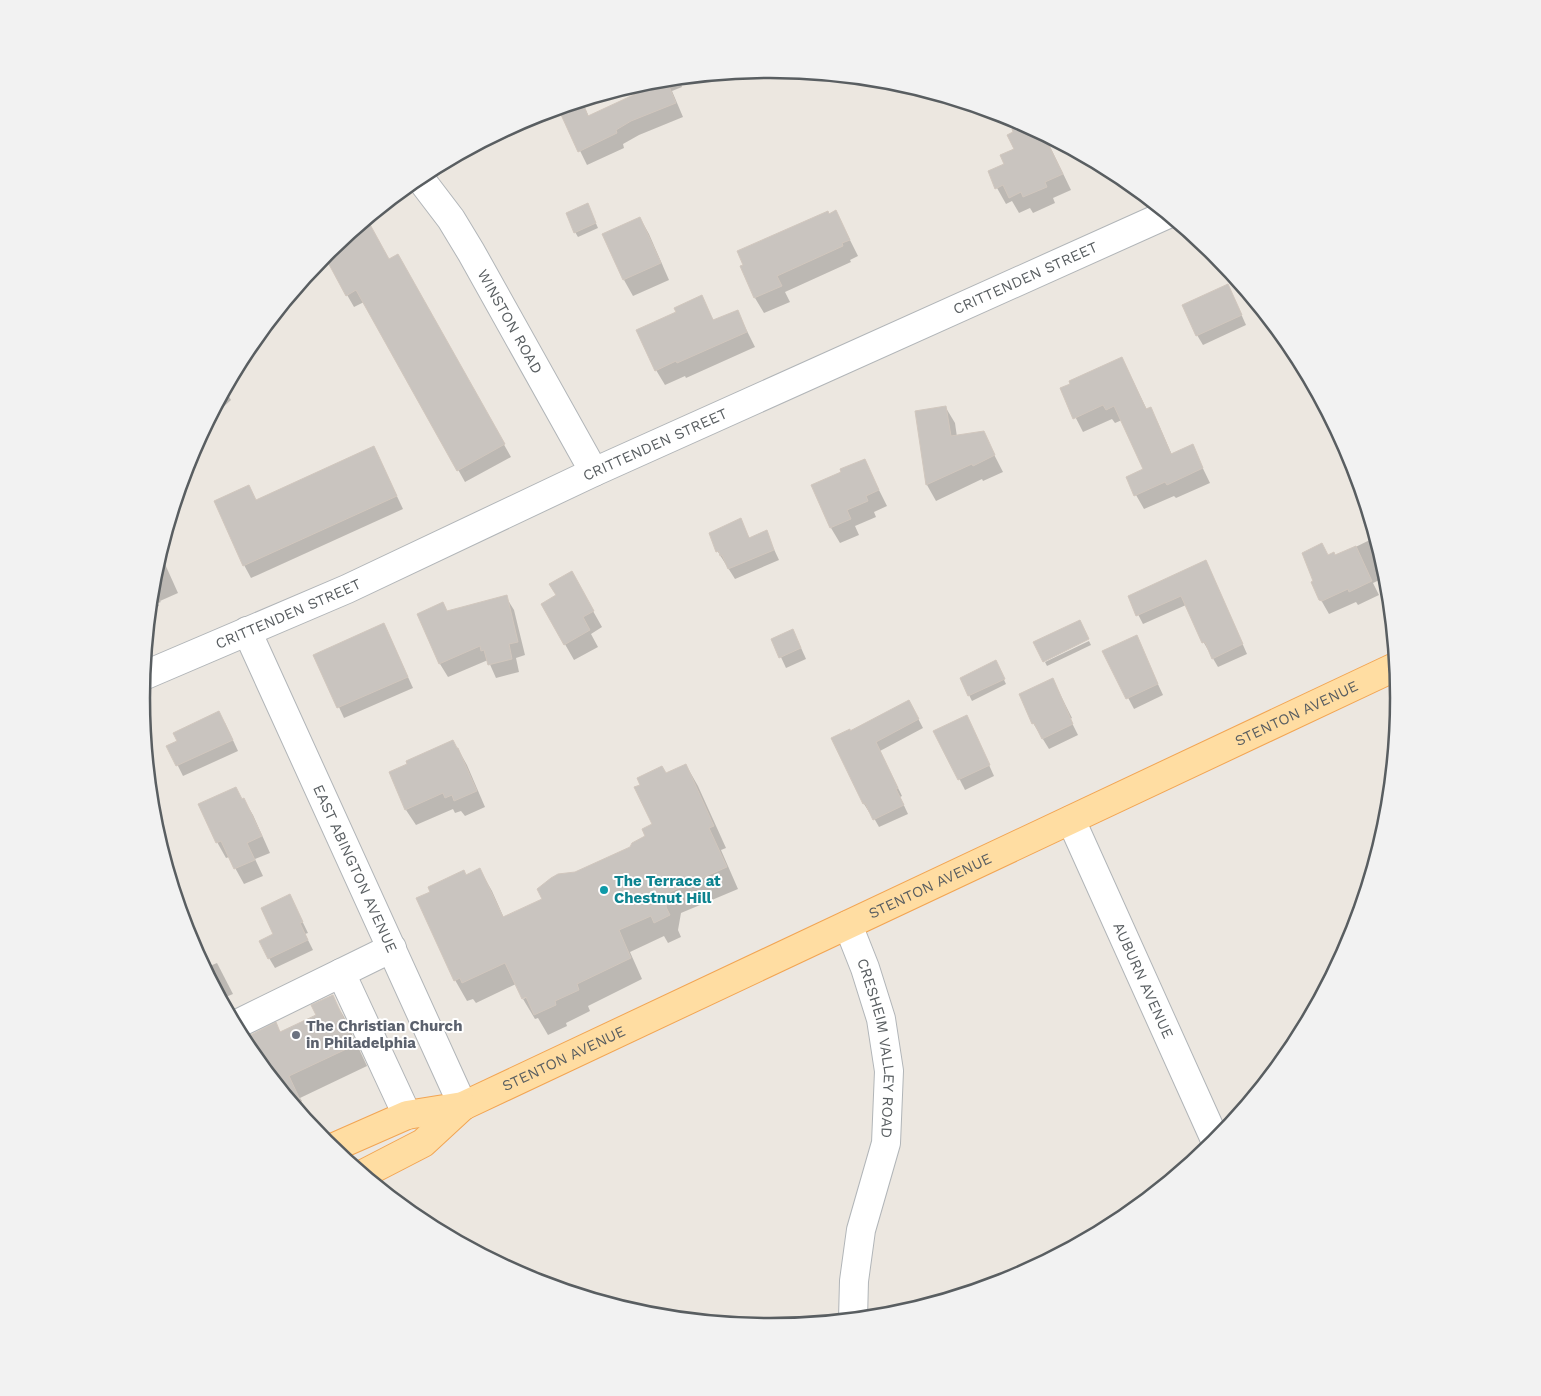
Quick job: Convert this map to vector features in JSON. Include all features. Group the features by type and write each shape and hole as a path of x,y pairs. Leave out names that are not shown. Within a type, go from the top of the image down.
{"main road":[{"name":"STENTON AVENUE","path":"340,1145 407,1115 463,1106 1390,669"},
{"name":"STENTON AVENUE","path":"369,1171 423,1143 463,1106"}],"street":[{"name":"WINSTON ROAD","path":"424,183 451,219 471,252 594,472"},
{"name":"CRITTENDEN STREET","path":"151,673 346,589 594,472 1162,217"},
{"name":"EAST ABINGTON AVENUE","path":"247,631 463,1106"},
{"name":"AUBURN AVENUE","path":"1072,820 1212,1134"},
{"name":"CRESHEIM VALLEY ROAD","path":"848,925 865,968 881,1019 889,1071 886,1143 861,1230 854,1281 853,1313"},
{"path":"242,1022 392,948"},
{"path":"340,973 407,1115"}],"building":[{"path":"669,86 676,103 631,121 616,130 617,133 578,152 561,114 584,106 588,116 649,89"},
{"path":"1015,128 1047,142 1063,174 1045,182 1047,187 1023,197 1021,192 1009,198 1003,185 995,189 988,171 1004,164 1000,155 1014,149 1007,135 1013,132 1012,129"},
{"path":"588,203 596,223 574,233 566,213"},
{"path":"836,210 850,240 842,243 843,246 777,276 782,286 754,298 740,266 743,265 737,251 828,211 829,214"},
{"path":"640,217 661,263 623,280 602,234"},
{"path":"370,224 389,259 398,254 505,444 457,471 356,290 346,296 328,263"},
{"path":"1228,284 1242,315 1196,336 1182,305"},
{"path":"702,295 713,320 738,310 747,332 655,371 636,330 676,312 674,308"},
{"path":"1122,357 1146,409 1151,407 1171,454 1193,444 1203,468 1167,485 1165,482 1134,496 1126,477 1143,469 1114,406 1106,410 1103,405 1073,419 1060,388 1070,384 1069,381"},
{"path":"946,406 951,436 984,431 995,455 926,485 915,411"},
{"path":"374,446 397,496 243,566 214,501 249,485 256,500"},
{"path":"865,459 879,490 866,496 868,501 847,510 851,519 830,528 811,485 841,472 840,469"},
{"path":"741,518 749,538 767,530 774,550 728,569 722,555 720,556 719,551 716,552 709,533"},
{"path":"1322,543 1328,555 1334,552 1335,555 1356,546 1372,581 1349,592 1348,589 1322,601 1319,600 1302,553"},
{"path":"1206,560 1243,644 1212,659 1205,642 1202,643 1181,596 1136,616 1128,596"},
{"path":"572,571 594,611 583,617 590,630 564,645 541,604 556,595 549,584"},
{"path":"507,595 518,642 509,644 512,659 488,665 484,650 481,651 480,646 439,664 417,614 443,602 447,611"},
{"path":"1080,620 1089,639 1043,662 1033,642"},
{"path":"384,623 408,677 337,708 313,655"},
{"path":"793,629 801,648 779,658 771,639"},
{"path":"1137,635 1158,684 1126,699 1102,651"},
{"path":"996,660 1005,679 968,696 960,678"},
{"path":"1053,678 1073,724 1042,739 1034,723 1032,724 1019,694"},
{"path":"909,700 919,719 876,742 904,805 873,820 865,803 863,804 831,738 850,729 850,731"},
{"path":"219,711 233,740 176,766 166,746 177,741 173,733"},
{"path":"967,715 990,765 958,780 933,731"},
{"path":"453,740 477,791 454,801 452,795 445,798 443,793 405,810 389,772 407,764 406,761"},
{"name":"The Terrace at Chestnut Hill","path":"686,764 714,826 709,828 727,867 670,892 666,907 670,915 654,923 651,916 619,930 631,958 577,984 579,990 555,1001 556,1005 534,1015 526,997 522,999 505,963 462,983 460,978 454,981 416,898 430,892 428,887 464,870 466,875 480,868 503,917 542,899 537,889 551,878 558,874 575,872 630,847 632,843 645,836 642,829 652,824 634,787 640,785 637,778 662,766 666,773"},
{"path":"236,787 242,799 244,798 262,836 247,843 255,860 234,869 221,841 216,843 198,804"},
{"path":"290,894 303,922 300,923 308,940 268,959 259,941 273,934 261,908"},
{"name":"The Christian Church in Philadelphia","path":"333,995 355,1045 289,1076 303,1106 278,1076 250,1035 276,1022 280,1032 316,1015 311,1005"}],"place":[{"name":"The Terrace at Chestnut Hill","path":"604,890"},
{"name":"The Christian Church in Philadelphia","path":"296,1035"}]}
